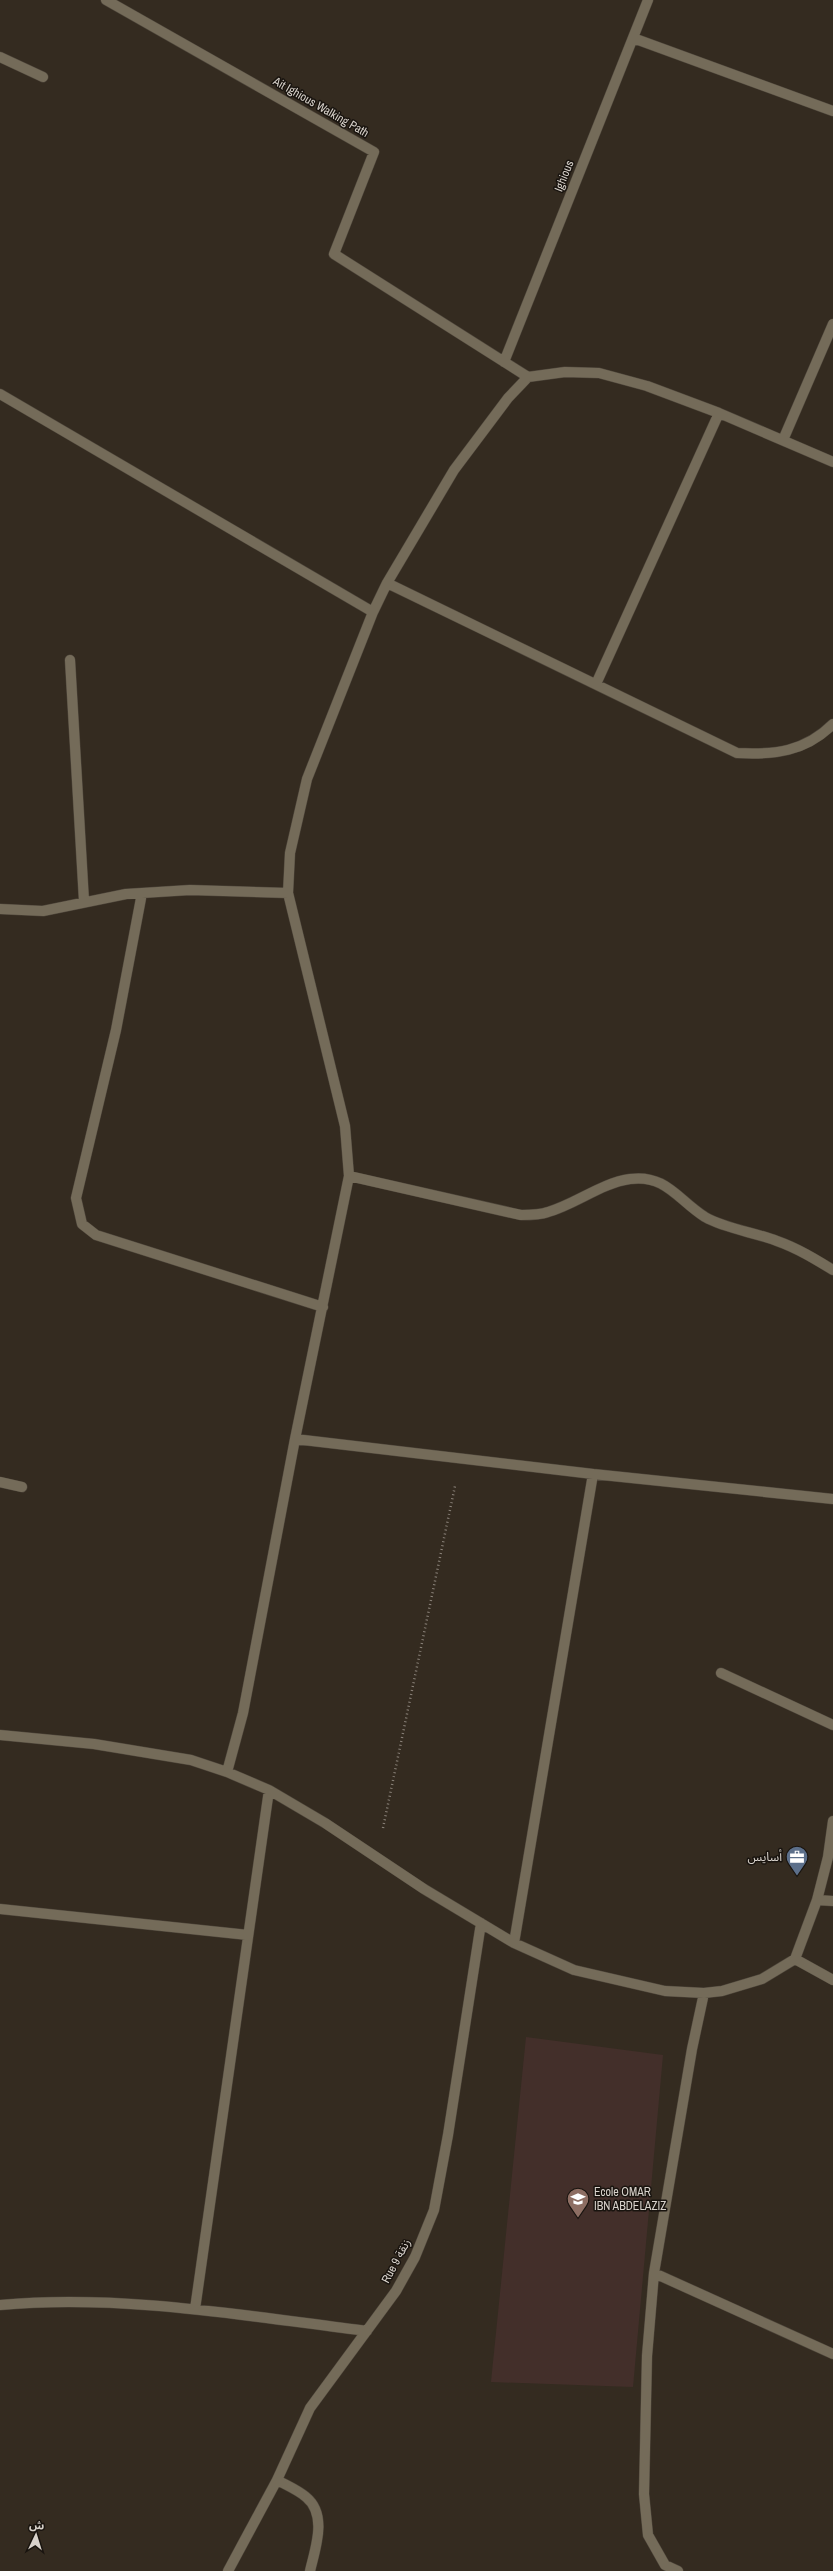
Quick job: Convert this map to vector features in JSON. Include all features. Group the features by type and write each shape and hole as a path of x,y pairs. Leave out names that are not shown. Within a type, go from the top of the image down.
{"street":[{"name":"Ait Ighious Walking Path","path":"106,0 374,152 334,254 528,377"},
{"name":"Ighious","path":"504,362 648,0"},
{"path":"633,38 833,111"},
{"path":"0,57 43,77"},
{"path":"783,440 833,324"},
{"path":"228,1772 243,1713 295,1439 349,1176 346,1126 288,893 290,853 307,779 373,612 387,583 454,470 508,398 528,377 565,372 599,373 647,386 719,413 833,462"},
{"path":"0,394 373,612"},
{"path":"596,684 719,413"},
{"path":"387,583 737,753 769,755 800,747 828,735 833,724"},
{"path":"70,660 84,901"},
{"path":"0,909 43,910 84,901 142,893 190,890 288,893"},
{"path":"142,893 116,1030 76,1198 82,1224 96,1235 323,1307"},
{"path":"349,1176 521,1215 548,1213 606,1187 630,1179 653,1180 672,1189 685,1203 706,1218 778,1241 809,1255 833,1270"},
{"path":"295,1439 593,1474 833,1498"},
{"path":"514,1943 593,1474"},
{"path":"0,1482 22,1487"},
{"path":"721,1673 833,1725"},
{"path":"0,1735 94,1744 191,1760 228,1772 269,1790 377,1857 424,1889 514,1943 574,1970 665,1991 704,1993 722,1991 762,1979 795,1959 810,1923 817,1900 828,1857 833,1821"},
{"path":"195,2309 269,1790"},
{"path":"817,1900 833,1901"},
{"path":"0,1910 248,1935"},
{"name":"Rue 9 زنقة","path":"228,2571 277,2480 310,2408 367,2331 415,2258 434,2210 448,2135 480,1923"},
{"path":"795,1959 833,1980"},
{"path":"678,2571 665,2565 648,2535 644,2494 647,2356 654,2274 692,2049 704,1993"},
{"path":"654,2274 833,2354"},
{"path":"0,2304 73,2302 195,2309 367,2331"},
{"path":"277,2480 307,2498 314,2508 319,2521 310,2571"}],"path":[{"path":"377,1857 461,1458"}],"shaded area":[{"name":"Ecole OMAR IBN ABDELAZIZ","path":"526,2037 663,2055 633,2387 491,2382"}],"place":[{"name":"أسايس","path":"797,1876"},
{"name":"Ecole OMAR IBN ABDELAZIZ","path":"578,2218"}]}
